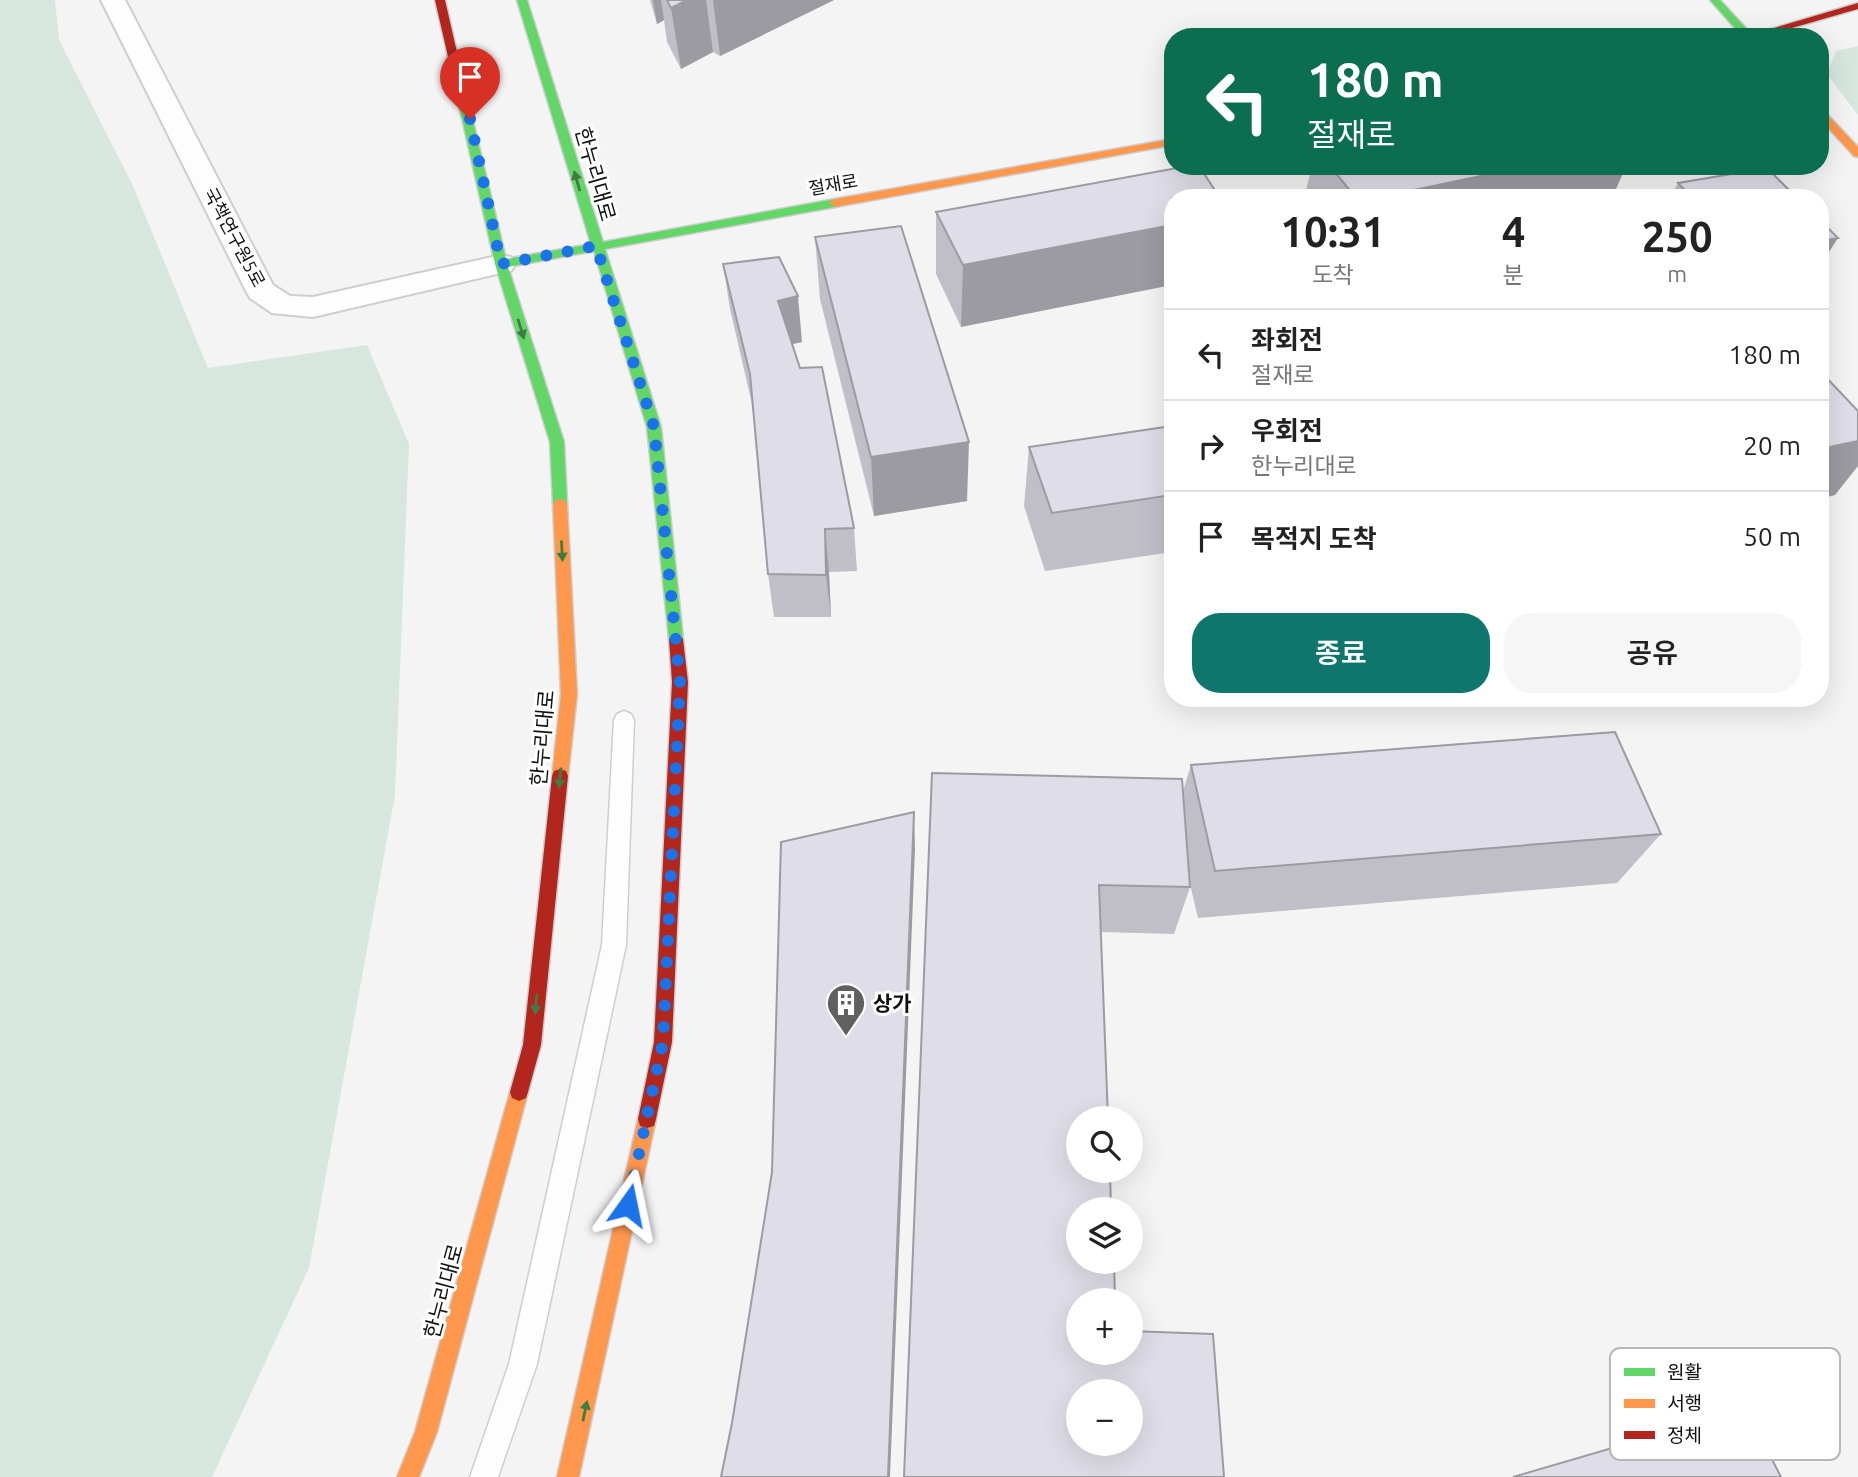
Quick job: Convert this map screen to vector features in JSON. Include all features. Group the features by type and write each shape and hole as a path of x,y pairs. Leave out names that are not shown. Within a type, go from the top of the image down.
{"street":[{"name":"국책연구원5로","path":"113,0 261,291 283,306 313,307 501,264"},
{"name":"한누리대로","path":"408,1477 426,1432 531,1045 569,694 556,442 501,264 440,0"},
{"name":"한누리대로","path":"522,0 654,427 680,682 663,1042 568,1477"},
{"path":"1715,0 1741,28"},
{"path":"1778,28 1858,6"},
{"path":"1829,123 1858,154"},
{"name":"절재로","path":"501,264 1164,143"}],"lane":[{"path":"484,1477 523,1364 614,945 624,720"}],"shaded area":[{"path":"0,0 55,0 59,40 133,186 208,368 367,345 409,444 395,795 309,1268 212,1477 0,1477"},
{"path":"1858,46 1858,115 1829,77 1836,51"}],"building":[{"path":"667,0 687,0 671,8"},
{"path":"1164,170 1164,175 1205,175 1214,189 1164,189 1164,227 963,265 936,212"},
{"path":"1337,175 1485,175 1419,189 1349,189"},
{"path":"1725,175 1774,175 1788,189 1684,189 1678,183"},
{"path":"901,226 969,442 871,457 815,237"},
{"path":"1829,229 1838,238 1829,240"},
{"path":"779,257 798,296 778,301 800,368 822,367 854,528 825,529 826,575 768,574 750,374 723,264"},
{"path":"1829,380 1858,411 1858,441 1829,447"},
{"path":"1164,427 1164,496 1052,513 1029,447"},
{"path":"1615,732 1661,834 1215,871 1191,765"},
{"path":"932,773 1182,779 1190,887 1099,885 1108,1106 1066,1106 1066,1183 1110,1183 1111,1197 1066,1197 1066,1274 1114,1274 1115,1288 1066,1288 1066,1365 1143,1365 1143,1331 1213,1334 1224,1477 904,1477"},
{"name":"상가","path":"914,812 888,1477 721,1477 772,1172 781,842"},
{"path":"1610,1449 1610,1460 1772,1460 1781,1477 1513,1477"}],"traffic: fast":[{"path":"522,0 654,427 676,639"},
{"path":"1715,0 1741,28"},
{"path":"462,96 501,264 557,442 560,503"},
{"path":"501,264 835,203"}],"traffic: slow":[{"path":"1829,123 1858,154"},
{"path":"835,203 1164,143"},
{"path":"560,503 569,694 560,776"},
{"path":"408,1477 426,1432 519,1092"},
{"path":"568,1477 647,1119"}],"traffic: jam":[{"path":"440,0 462,96"},
{"path":"1781,28 1858,6"},
{"path":"647,1119 663,1042 680,682 676,639"},
{"path":"519,1092 532,1045 560,776"}],"place":[{"name":"상가","path":"846,1037"}],"route":[{"path":"470,119 501,264 596,246 654,427 680,682 663,1042 628,1205"}]}
